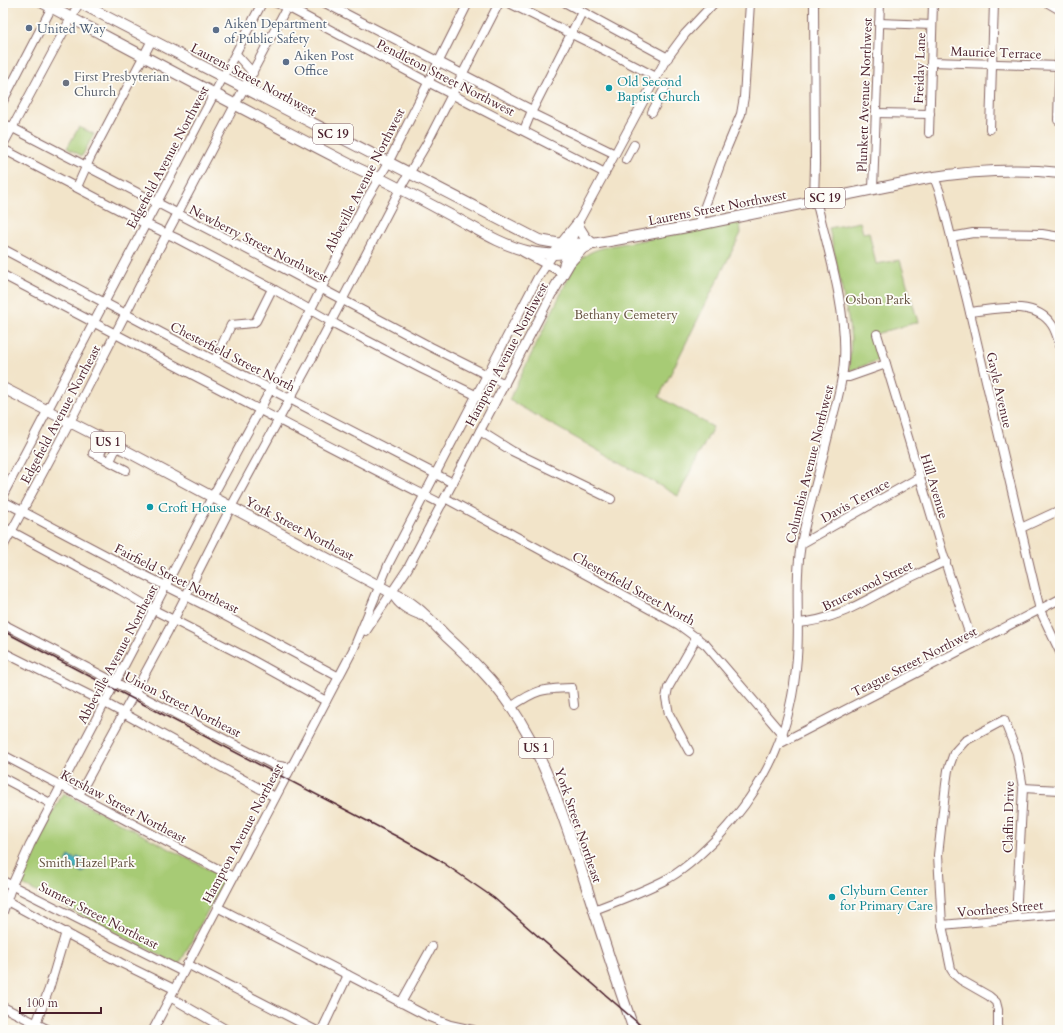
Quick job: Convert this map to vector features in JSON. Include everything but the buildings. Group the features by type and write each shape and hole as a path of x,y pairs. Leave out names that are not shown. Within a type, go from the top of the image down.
{"main road":[{"name":"Laurens Street Northwest","path":"80,3 409,174 543,240 560,244 575,252 593,244"},
{"name":"Laurens Street Northwest","path":"49,4 71,18 475,229 514,247 537,253 553,255 569,248 698,225 815,200 959,173 1020,170 1060,173"},
{"path":"579,222 585,237 593,244"},
{"path":"537,253 542,249 543,240"},
{"path":"553,291 570,262 582,249"},
{"name":"York Street Northeast","path":"3,388 117,446 392,593 399,603 426,617 479,667 511,707 535,747 549,777 634,1030"}],"street":[{"path":"3,145 80,3"},
{"name":"Edgefield Avenue Northwest","path":"94,323 262,3"},
{"name":"Pendleton Street Northwest","path":"276,3 288,5 429,82 605,173"},
{"name":"Pendleton Street Northwest","path":"325,3 532,111 627,157 634,145"},
{"name":"Abbeville Avenue Northwest","path":"259,410 378,178 388,162 468,3"},
{"path":"79,795 173,621 231,507 331,322 499,3"},
{"path":"509,3 656,77"},
{"path":"566,3 668,58"},
{"name":"Hampton Avenue Northwest","path":"444,501 553,291 579,222 648,91 685,34 714,3"},
{"path":"698,225 723,157 739,122 743,106 750,3"},
{"name":"Columbia Avenue Northwest","path":"594,910 646,889 670,877 699,855 731,822 741,807 747,802 762,779 783,735 792,696 797,656 798,576 801,544 842,377 845,352 842,317 835,277 815,200 814,3"},
{"name":"Plunkett Avenue Northwest","path":"873,189 880,3"},
{"name":"Freiday Lane","path":"929,133 933,3"},
{"path":"990,129 992,16 994,3"},
{"path":"1048,3 1060,10"},
{"path":"3,101 49,4"},
{"path":"126,314 177,214 218,136 245,89 288,5"},
{"path":"524,130 532,111 582,12"},
{"path":"879,23 932,25"},
{"path":"77,187 86,165 152,40"},
{"path":"1058,120 1060,44"},
{"path":"236,54 253,73"},
{"name":"Maurice Terrace","path":"931,62 1059,66"},
{"path":"652,112 668,84"},
{"path":"648,91 660,97"},
{"path":"876,113 930,114"},
{"name":"Newberry Street Northwest","path":"3,123 322,288 430,347 505,384"},
{"path":"3,149 272,289 331,322 494,404"},
{"name":"Gayle Avenue","path":"934,177 952,237 1040,610 1060,652"},
{"name":"Hampton Avenue Northwest","path":"436,474 546,265 560,244 579,222"},
{"path":"952,237 973,233 1042,234 1060,237"},
{"name":"Laurens Street Northwest","path":"514,247 561,272"},
{"name":"Chesterfield Street North","path":"3,249 453,483"},
{"name":"Chesterfield Street North","path":"3,275 278,420 425,495 444,501 679,624 697,637 716,656 783,735"},
{"path":"215,360 231,325 253,323 256,321 272,289"},
{"path":"970,312 1012,308 1032,310 1042,315 1049,322 1055,330 1060,346"},
{"name":"Edgefield Avenue Northeast","path":"3,547 126,314"},
{"name":"Edgefield Avenue Northeast","path":"3,496 94,323"},
{"name":"Hill Avenue","path":"877,334 946,561 973,644"},
{"path":"842,377 850,377 886,364"},
{"name":"Abbeville Avenue Northeast","path":"3,912 12,885 30,845 259,410"},
{"path":"480,431 512,452 611,499"},
{"path":"106,441 96,454 126,470"},
{"path":"110,461 117,446"},
{"name":"Hampton Avenue Northeast","path":"153,1030 290,768 339,678 354,648 389,563 436,474"},
{"name":"Davis Terrace","path":"801,544 920,476"},
{"name":"Fairfield Street Northeast","path":"3,501 241,624 339,678"},
{"name":"Hampton Avenue Northeast","path":"354,648 408,568 444,501"},
{"path":"1021,528 1060,510"},
{"path":"3,528 120,590 173,621 250,659 326,701"},
{"name":"Brucewood Street","path":"797,623 817,621 836,615 914,575 946,561"},
{"name":"Teague Street Northwest","path":"779,744 1060,600"},
{"name":"Union Street Northeast","path":"3,624 274,765 290,768"},
{"path":"689,751 669,714 666,698 668,688 697,637"},
{"path":"3,652 124,713 275,797"},
{"path":"511,707 539,690 559,688 572,688 574,705"},
{"name":"Claflin Drive","path":"942,925 938,855 946,784 951,762 954,753 965,740 1004,720 1017,753 1023,788 1016,918"},
{"name":"Kershaw Street Northeast","path":"3,755 233,877"},
{"path":"3,778 52,804"},
{"path":"1023,788 1060,790"},
{"name":"Sumter Street Northeast","path":"3,881 315,1030"},
{"path":"7,901 121,963 174,989"},
{"path":"217,907 401,1003 439,1021 473,1030"},
{"name":"Voorhees Street","path":"942,925 1060,914"},
{"path":"942,925 951,969 961,980 989,996 996,1002 998,1010 998,1030"},
{"path":"36,1024 49,989 66,932"},
{"path":"401,1003 432,947"},
{"path":"322,1030 348,976"},
{"path":"170,998 227,1030"},
{"path":"3,1008 49,1030"}],"green space":[{"path":"79,127 94,134 82,156 67,148"},
{"name":"Osbon Park","path":"860,222 863,233 869,232 876,264 900,260 918,322 872,335 879,360 849,371 851,339 829,228"},
{"name":"Bethany Cemetery","path":"740,223 741,233 659,397 713,427 678,496 509,400 570,275 583,257 594,251 615,245"},
{"name":"Smith Hazel Park","path":"63,793 225,878 179,965 19,883 25,867"}],"water":[{"path":"69,856 76,859 78,856 89,862 83,873 66,862"}],"railway":[{"path":"3,631 396,836 439,860 494,898 646,1030"}],"place":[{"name":"United Way","path":"29,28"},
{"name":"Aiken Department of Public Safety","path":"216,30"},
{"name":"Aiken Post Office","path":"286,62"},
{"name":"First Presbyterian Church","path":"66,83"},
{"name":"Old Second Baptist Church","path":"609,88"},
{"name":"Croft House","path":"150,507"},
{"name":"Clyburn Center for Primary Care","path":"832,897"}]}
